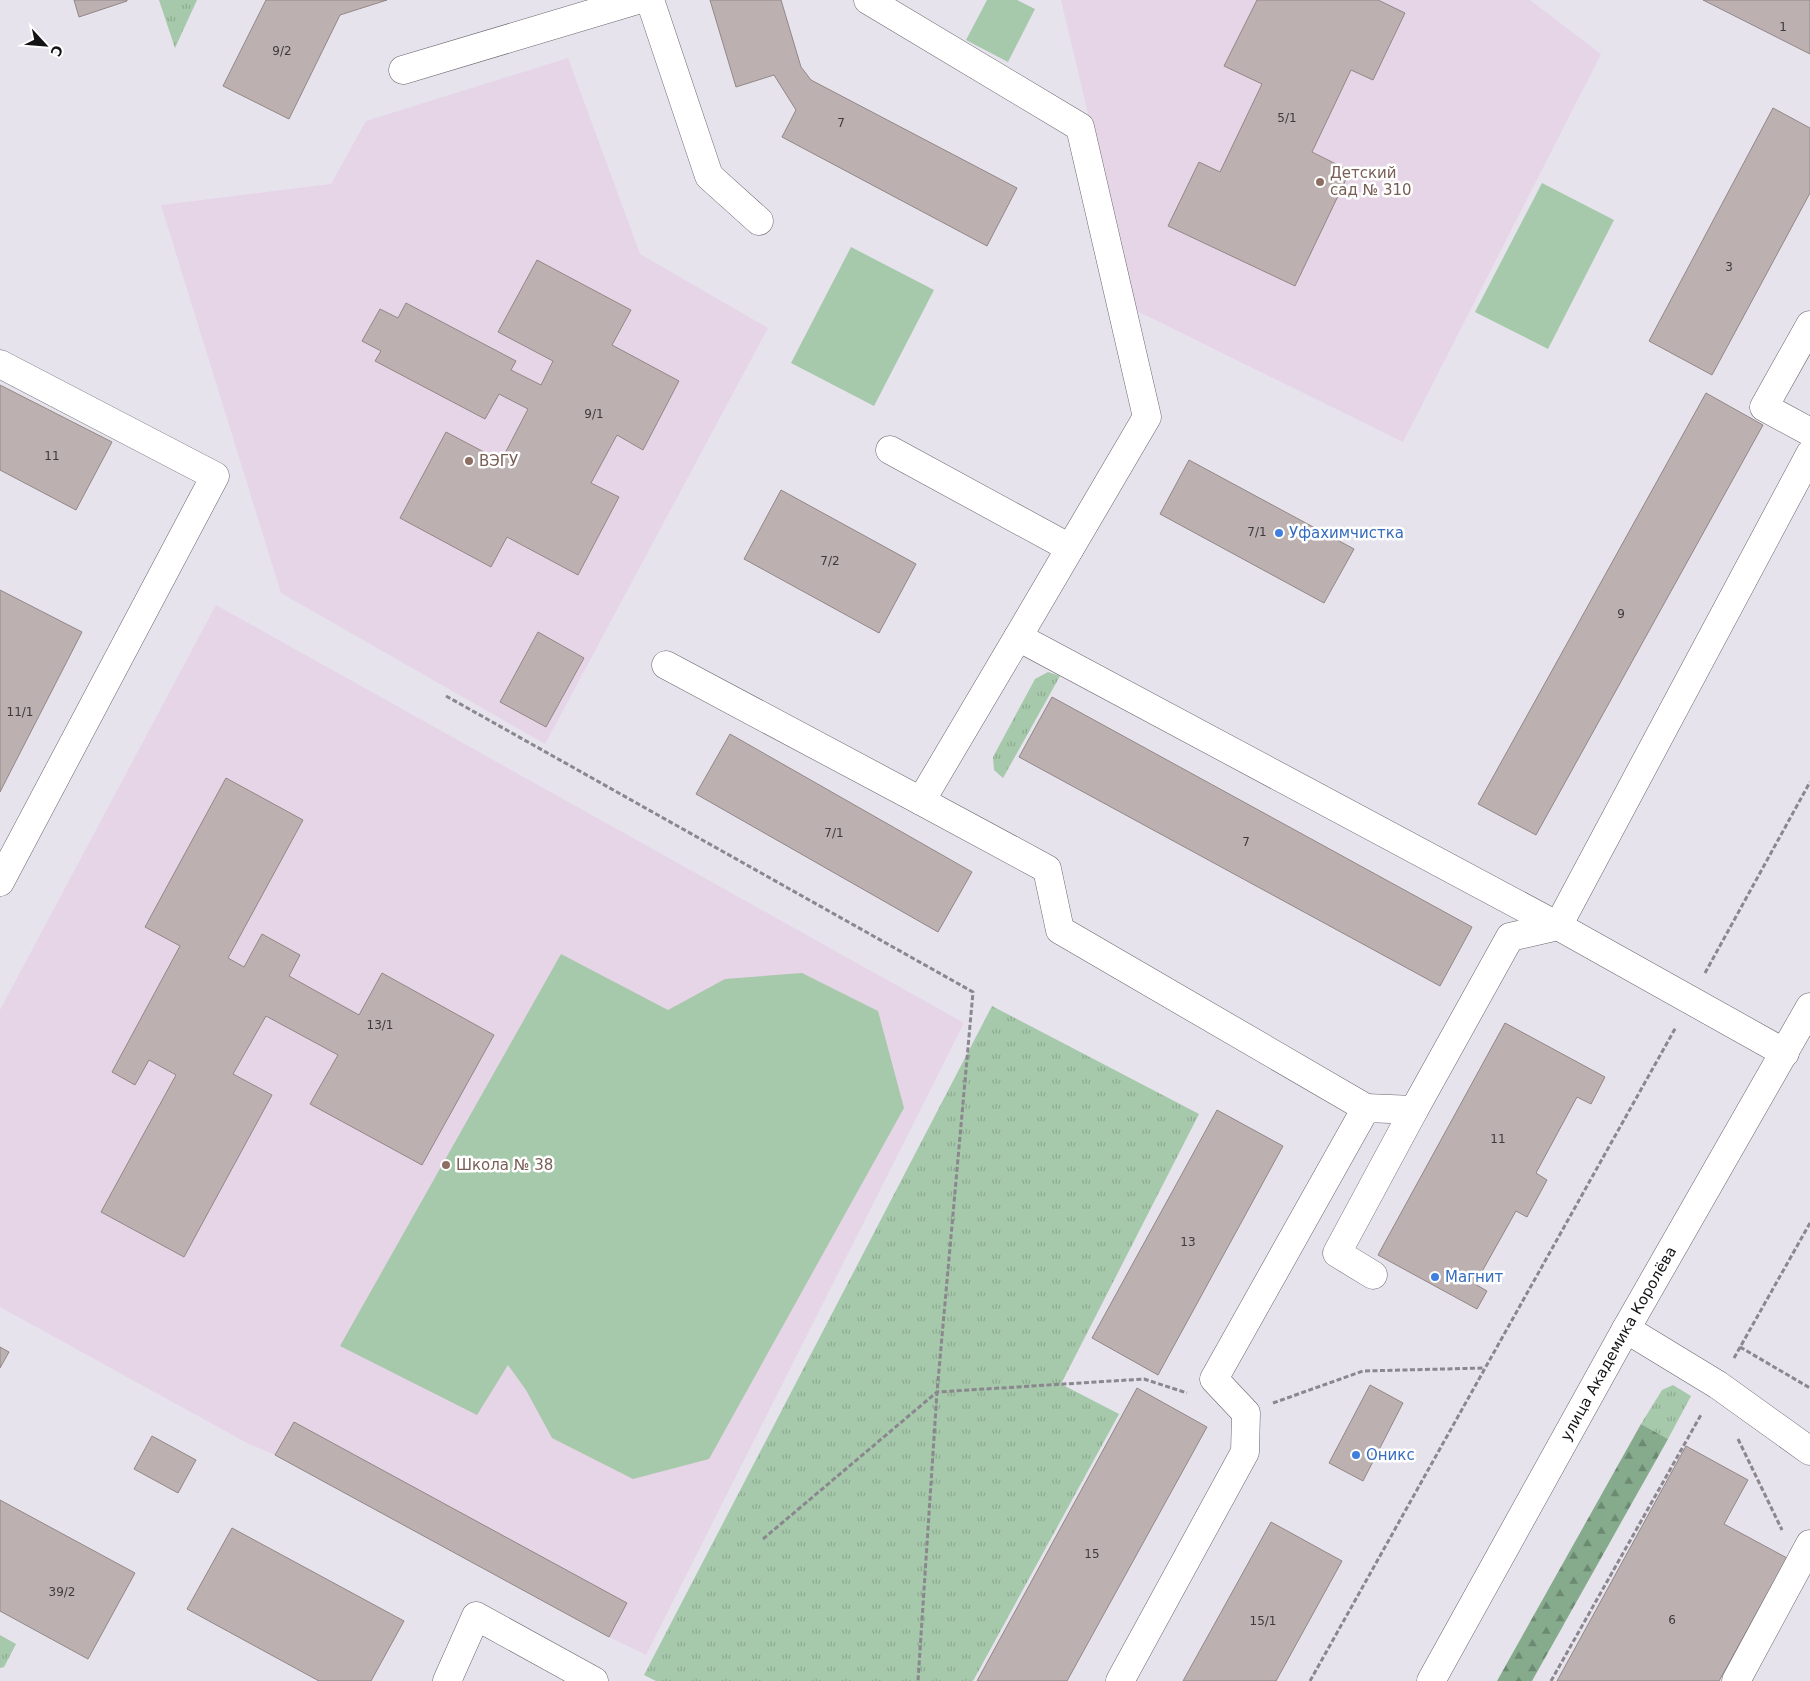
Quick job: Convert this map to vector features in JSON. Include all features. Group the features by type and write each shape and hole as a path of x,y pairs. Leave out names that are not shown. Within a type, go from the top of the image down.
{"street":[{"path":"404,70 637,0"},
{"path":"650,0 709,176 759,221"},
{"path":"868,0 1080,127 1147,417 920,801"},
{"path":"1810,325 1764,408 1810,432"},
{"path":"0,364 215,476 0,882"},
{"path":"890,450 1070,548"},
{"path":"1373,1276 1337,1253 1510,937 1558,926 1810,454"},
{"path":"1018,637 1558,926 1785,1053"},
{"path":"666,665 1047,869 1060,930 1366,1108 1414,1110"},
{"name":"улица Академика Королёва","path":"1431,1681 1626,1330 1810,1007"},
{"path":"1120,1681 1245,1452 1246,1413 1214,1379 1366,1108"},
{"path":"1626,1330 1718,1385 1810,1451"},
{"path":"1736,1681 1804,1554"},
{"path":"447,1681 476,1616 594,1681"}],"path":[{"path":"446,696 973,992 937,1392 918,1681"},
{"path":"1310,1681 1691,1000 1810,782"},
{"path":"1551,1681 1810,1223"},
{"path":"1740,1347 1810,1388"},
{"path":"763,1539 937,1392"},
{"path":"1736,1435 1804,1554"}],"shaded area":[{"name":"Детский сад № 310","path":"1061,0 1530,0 1601,54 1403,442 1135,310"},
{"name":"ВЭГУ","path":"568,58 640,254 768,328 545,744 281,593 161,205 331,184 366,121"},
{"name":"Школа № 38","path":"216,605 964,1023 646,1655 609,1637 275,1455 247,1443 0,1307 0,1010"}],"green space":[{"path":"159,0 197,0 175,48"},
{"path":"987,0 1017,0 1035,9 1008,62 966,40"},
{"path":"1542,183 1614,220 1548,349 1475,312"},
{"path":"851,247 934,290 874,406 791,363"},
{"path":"1048,672 1060,676 1003,778 994,770 993,757 1035,679"},
{"path":"561,954 668,1010 725,979 802,973 878,1011 904,1108 709,1459 633,1479 552,1438 526,1390 508,1365 477,1415 340,1346"},
{"path":"992,1006 1199,1114 1061,1384 1119,1414 973,1681 656,1681 644,1675"},
{"path":"1673,1385 1691,1396 1668,1439 1641,1424 1662,1390"},
{"path":"1641,1424 1668,1439 1532,1681 1497,1681"},
{"path":"0,1635 16,1644 4,1667 0,1668"}],"building":[{"path":"74,0 127,0 127,1 79,17"},
{"path":"266,0 387,0 340,15 289,119 223,86"},
{"path":"710,0 781,0 801,67 811,80 1017,188 987,246 782,137 796,110 774,75 736,87"},
{"path":"1257,0 1378,0 1405,13 1373,80 1351,70 1312,152 1350,171 1295,286 1168,226 1199,162 1220,172 1262,84 1224,66"},
{"path":"1703,0 1810,0 1810,54"},
{"path":"1773,108 1810,128 1810,193 1712,375 1649,341"},
{"path":"537,260 631,310 612,345 679,381 643,450 617,435 591,483 619,497 578,575 507,537 491,567 400,518 446,432 501,461 528,409 499,394 485,419 375,361 381,351 362,341 380,309 398,318 406,303 516,361 511,370 541,385 553,361 498,332"},
{"path":"0,385 112,442 76,510 0,470"},
{"path":"1706,393 1763,425 1536,835 1478,804"},
{"path":"1189,460 1354,549 1324,603 1160,514"},
{"path":"781,490 916,564 879,633 744,559"},
{"path":"0,590 82,632 0,792"},
{"path":"538,632 584,658 546,727 500,702"},
{"path":"1052,697 1472,927 1440,986 1019,757"},
{"path":"730,734 972,872 938,932 696,794"},
{"path":"226,778 303,820 228,958 244,967 262,934 300,955 289,976 359,1015 382,973 494,1035 422,1165 310,1104 338,1055 266,1016 233,1074 272,1095 184,1257 101,1212 176,1075 149,1060 135,1085 112,1072 180,946 145,927"},
{"path":"1505,1023 1605,1077 1591,1104 1577,1097 1536,1173 1547,1180 1527,1217 1516,1211 1475,1284 1487,1291 1477,1309 1378,1255"},
{"path":"1217,1110 1283,1146 1158,1375 1092,1338"},
{"path":"0,1347 9,1352 0,1368"},
{"path":"1370,1385 1403,1403 1363,1481 1329,1463"},
{"path":"1137,1388 1207,1427 1067,1681 977,1681"},
{"path":"294,1422 627,1603 609,1637 275,1455"},
{"path":"152,1436 196,1460 178,1493 134,1469"},
{"path":"1686,1446 1748,1480 1724,1524 1787,1558 1719,1681 1557,1681"},
{"path":"0,1500 135,1573 88,1659 0,1611"},
{"path":"1271,1522 1342,1561 1276,1681 1183,1681"},
{"path":"232,1528 404,1621 371,1681 319,1681 187,1609"}],"place":[{"name":"Детский сад № 310","path":"1320,182"},
{"name":"ВЭГУ","path":"469,461"},
{"name":"Уфахимчистка","path":"1279,533"},
{"name":"Школа № 38","path":"446,1165"},
{"name":"Магнит","path":"1435,1277"},
{"name":"Оникс","path":"1356,1455"}]}
